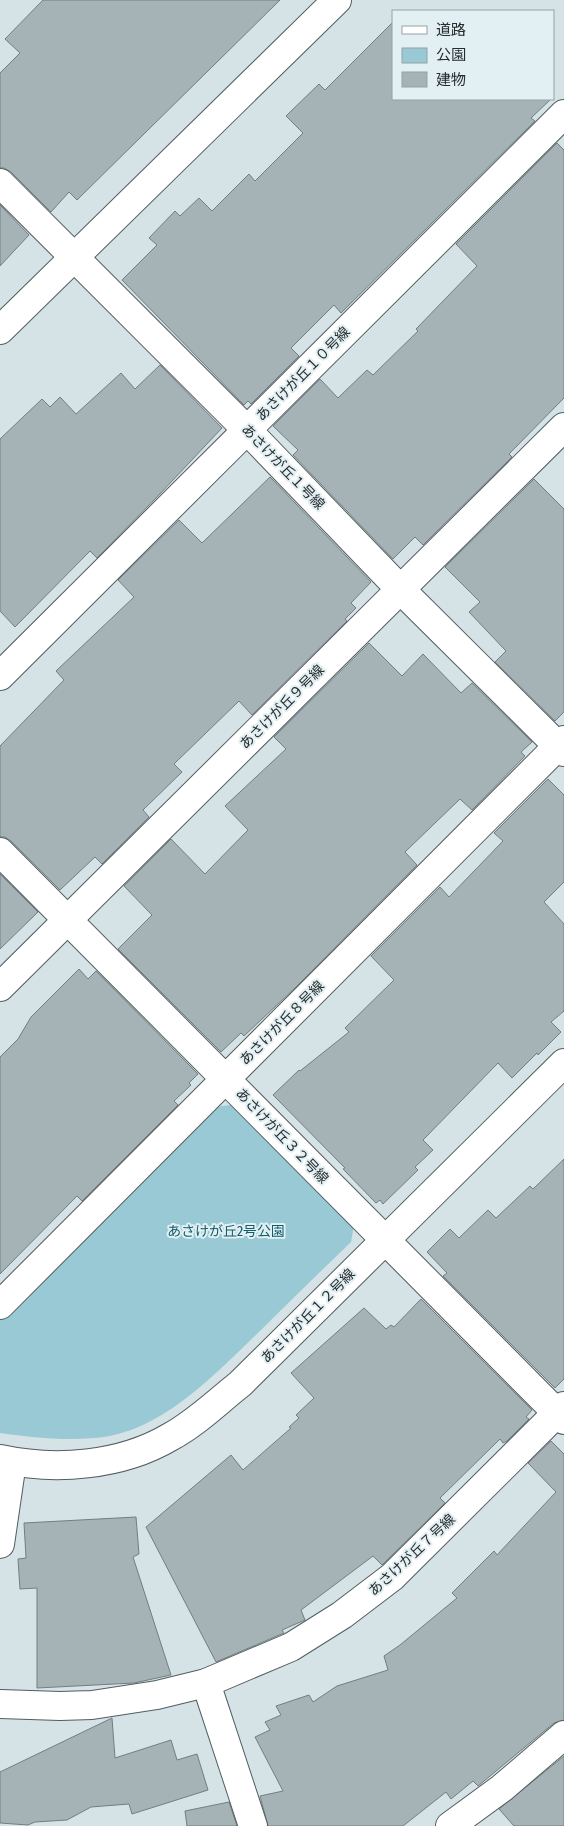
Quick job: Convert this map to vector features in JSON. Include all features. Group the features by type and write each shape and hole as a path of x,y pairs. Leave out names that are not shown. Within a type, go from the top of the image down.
{"street":[{"path":"0,330 336,0"},
{"name":"あさけが丘１０号線","path":"0,676 564,114"},
{"name":"あさけが丘１号線","path":"0,183 248,430 400,589 562,746"},
{"name":"あさけが丘９号線","path":"0,988 564,427"},
{"name":"あさけが丘８号線","path":"0,1305 562,746"},
{"name":"あさけが丘３２号線","path":"0,852 385,1240 562,1413"},
{"name":"あさけが丘１２号線","path":"6,1460 45,1465 115,1459 143,1450 170,1438 196,1420 240,1384 564,1064"},
{"name":"あさけが丘７号線","path":"0,1704 92,1705 158,1695 206,1683 291,1647 368,1596 414,1556 562,1413"},
{"path":"0,1544 6,1460"},
{"path":"206,1683 253,1826"},
{"path":"450,1826 502,1788 564,1735"}],"green space":[{"name":"あさけが丘2号公園","path":"237,1104 354,1225 351,1242 211,1378 173,1408 153,1420 132,1430 96,1438 55,1439 0,1433 0,1320 216,1107"}],"building":[{"path":"43,0 280,0 77,200 69,192 51,212 11,172 0,168 0,73 20,53 5,39"},
{"path":"392,23 392,100 550,100 531,118 535,121 341,313 334,305 291,348 299,356 251,404 248,401 244,405 122,280 157,245 149,238 175,211 180,216 199,198 212,211 249,174 255,181 303,133 286,116 319,84 325,90"},
{"path":"557,143 564,150 564,398 509,454 512,457 423,545 415,537 393,559 293,455 298,450 273,426 320,379 338,398 367,370 373,375 418,331 416,329 477,266 456,244"},
{"path":"0,205 29,235 0,266"},
{"path":"160,365 222,428 97,558 90,551 15,627 0,611 0,439 42,399 50,407 60,397 76,414 121,373 135,389"},
{"path":"270,477 371,582 351,603 356,608 345,619 347,621 252,715 239,701 174,764 182,772 143,810 149,817 102,864 95,857 60,890 11,841 5,837 0,837 0,746 64,680 56,671 134,597 118,580 179,520 202,543"},
{"path":"534,479 564,509 564,712 555,721 495,662 506,651 469,612 480,602 445,567"},
{"path":"369,643 402,676 423,654 461,693 472,683 532,742 521,752 525,756 472,810 460,799 405,852 417,865 296,987 244,1036 241,1033 221,1052 118,949 152,915 124,886 171,839 205,874 248,830 225,806 286,749 274,737"},
{"path":"548,779 564,795 564,882 544,902 564,924 564,1011 551,1022 561,1032 512,1078 498,1063 423,1140 433,1150 415,1167 418,1170 383,1204 380,1200 376,1203 343,1169 345,1168 273,1095 299,1070 349,1032 345,1028 394,980 371,956 440,887 449,897 503,841 494,833"},
{"path":"0,874 38,912 0,949"},
{"path":"79,969 88,979 96,971 198,1074 189,1083 191,1085 174,1101 178,1105 82,1201 77,1196 0,1274 0,1057 18,1039 31,1017"},
{"path":"564,1159 564,1379 555,1388 443,1276 447,1273 427,1252 450,1229 459,1238 488,1210 496,1218 530,1186 533,1189"},
{"path":"421,1299 532,1410 526,1417 529,1419 507,1441 503,1443 500,1439 440,1498 445,1503 382,1565 373,1556 301,1610 305,1620 282,1630 284,1633 216,1662 146,1527 231,1455 243,1470 291,1428 289,1427 299,1418 296,1415 314,1398 291,1373 364,1308 386,1329 391,1325 394,1327"},
{"path":"551,1441 564,1454 564,1720 554,1723 478,1786 473,1781 451,1799 446,1792 403,1826 268,1826 260,1796 283,1791 255,1737 270,1730 265,1722 281,1715 276,1706 309,1695 313,1702 337,1686 388,1670 384,1656 457,1598 452,1593 494,1551 497,1555 556,1492 528,1463"},
{"path":"136,1517 139,1554 133,1557 171,1675 134,1683 37,1688 37,1588 20,1589 18,1559 26,1558 24,1523"},
{"path":"112,1718 115,1758 171,1740 177,1760 197,1754 208,1790 132,1814 129,1804 91,1807 67,1820 35,1822 28,1825 0,1823 0,1772"},
{"path":"564,1756 564,1826 514,1826 499,1809"},
{"path":"229,1802 237,1826 187,1826 185,1811"}]}
